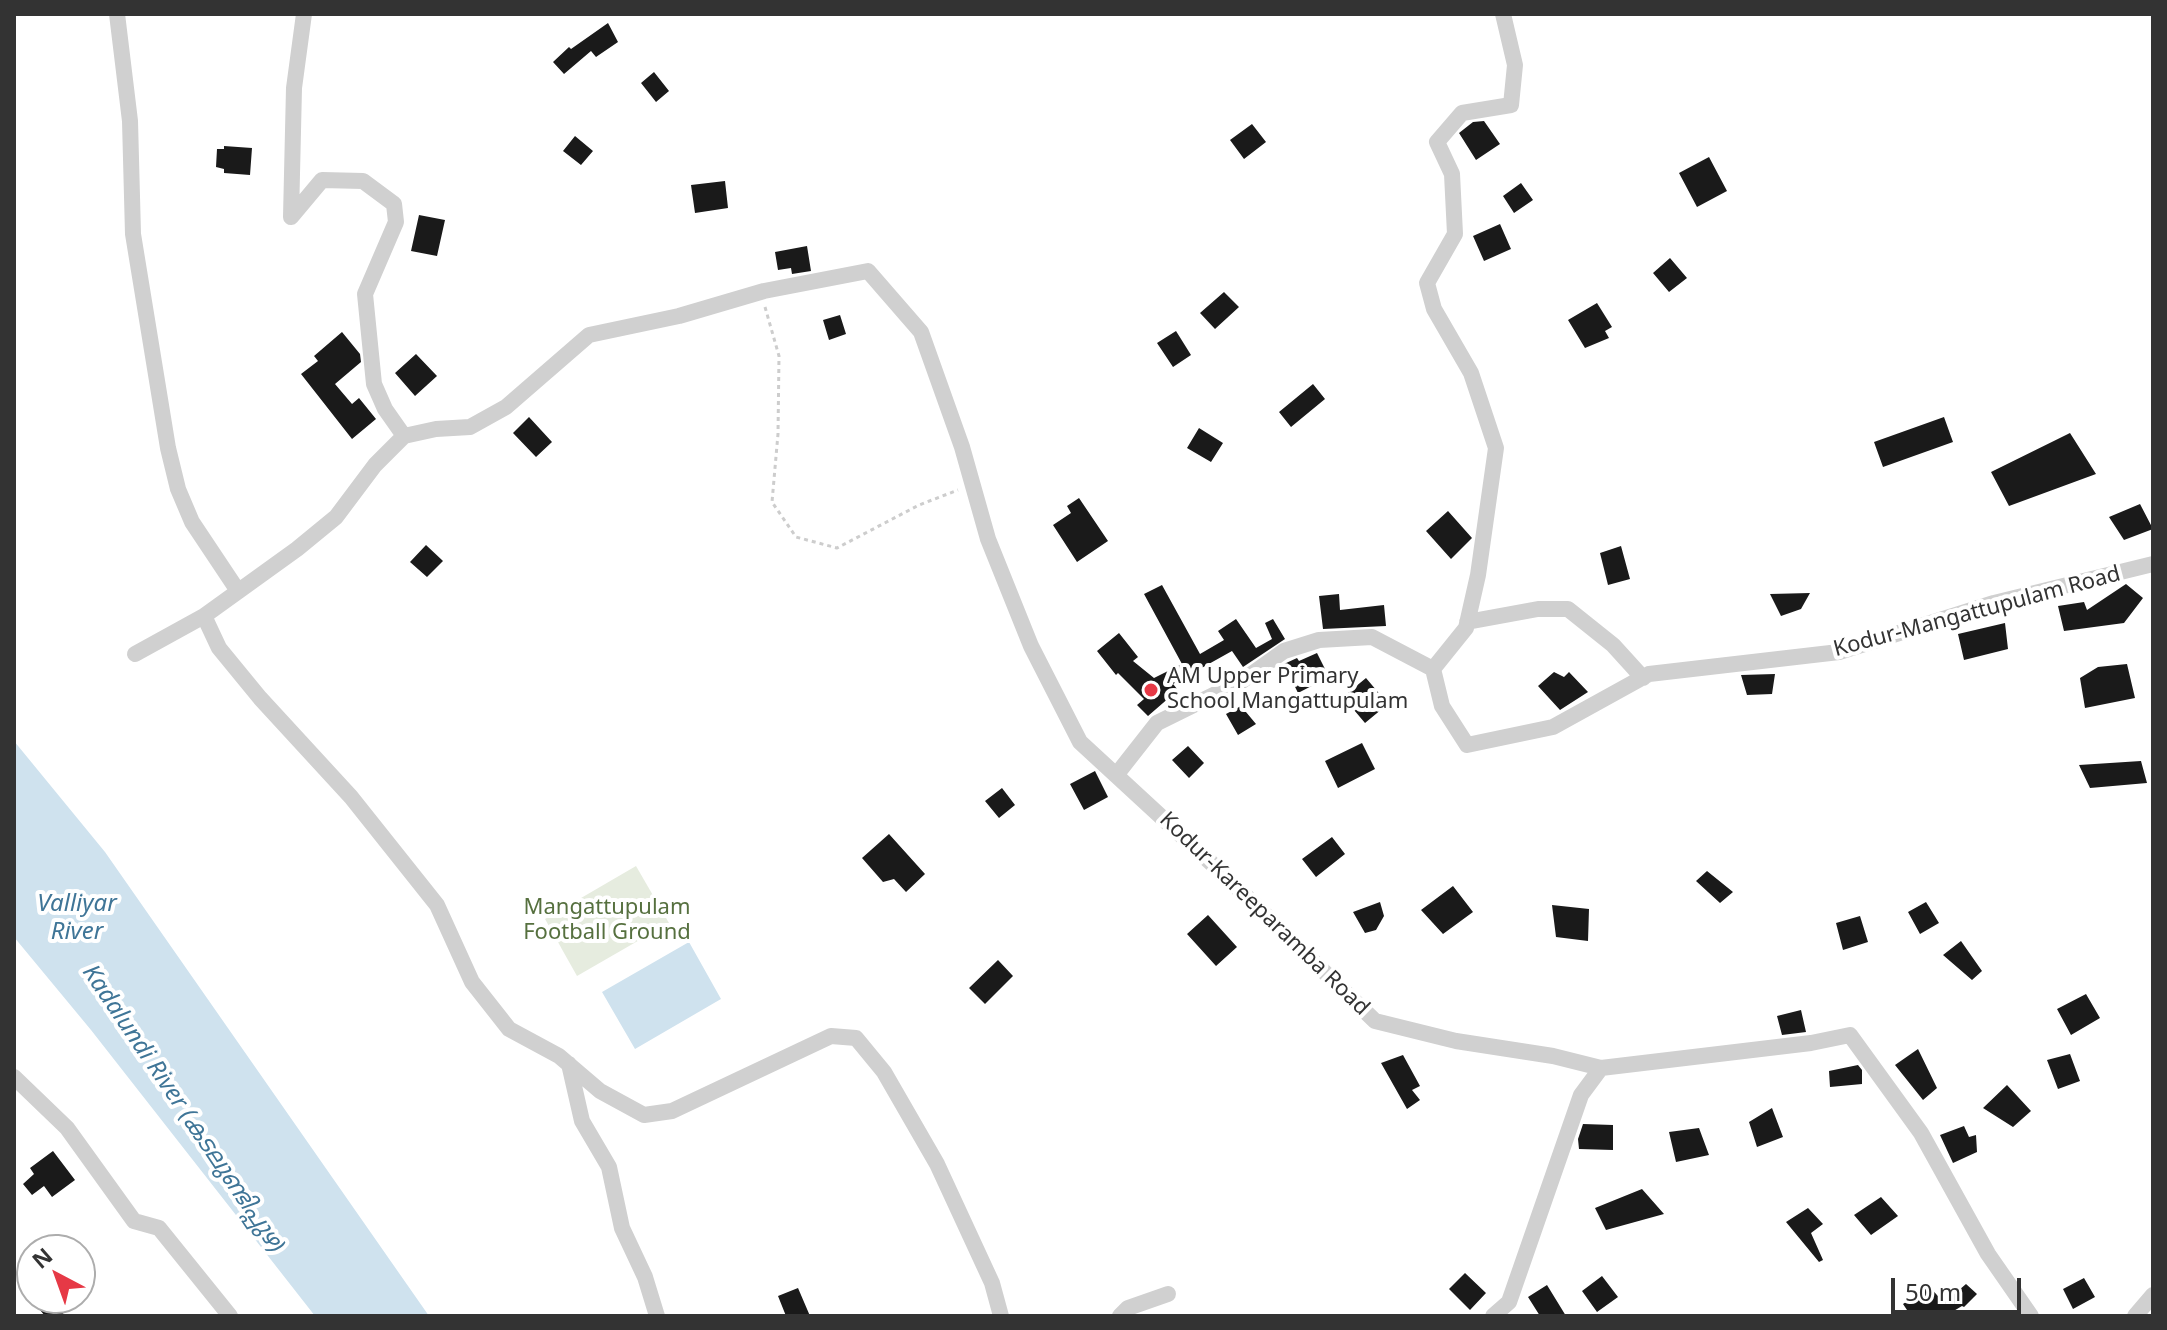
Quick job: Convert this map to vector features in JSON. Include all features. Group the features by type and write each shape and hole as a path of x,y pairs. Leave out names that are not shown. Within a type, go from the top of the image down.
{"street":[{"path":"117,14 130,121 133,234 168,448 178,489 192,522 238,591"},
{"path":"304,14 294,88 291,217 322,180 363,181 394,204 396,222 365,294 374,384 385,409 404,436"},
{"path":"1117,774 1157,723 1242,681 1284,651 1319,640 1372,637 1433,669 1466,628 1478,575 1496,448 1471,373 1434,309 1427,283 1455,234 1452,174 1437,142 1462,113 1511,105 1515,65 1503,14"},
{"name":"Kodur-Kareeparamba Road","path":"761,291 868,271 921,332 988,539 1031,646 1080,742 1375,1021 1456,1041 1553,1056 1601,1068 1811,1043 1850,1035 1921,1133 1988,1254 2031,1316"},
{"path":"135,654 204,616 336,517 375,465 404,436 436,429 470,427 506,407 589,335 679,316 761,291"},
{"name":"Kodur-Mangattupulam Road","path":"1433,669 1442,706 1467,745 1553,727 1649,674 1839,652 1994,603 2153,564"},
{"path":"1467,622 1538,609 1568,609 1613,645 1643,678"},
{"path":"204,616 219,648 260,698 351,797 437,905 472,982 509,1029 559,1056 600,1091 644,1115 672,1111 831,1036 856,1038 884,1072 937,1164 992,1283 1001,1316"},
{"path":"569,1064 582,1121 609,1167 622,1228 645,1277 657,1316"},
{"path":"1493,1316 1509,1302 1581,1095 1601,1068"},
{"path":"14,1077 67,1128 134,1221 159,1228 230,1316"},
{"path":"1120,1316 1128,1308 1168,1294"},
{"path":"2135,1316 2153,1295"}],"path":[{"path":"761,291 779,356 778,434 772,502 796,537 837,548 919,505 972,484"}],"green space":[{"name":"Mangattupulam Football Ground","path":"636,866 669,923 577,976 545,919"}],"water":[{"name":"Valliyar River","path":"14,741 105,852 429,1316 315,1316 91,1030 14,937"},
{"path":"689,942 721,999 635,1049 602,992"}],"building":[{"path":"608,23 618,42 596,57 591,51 564,74 553,62 569,47 571,49"},
{"path":"654,72 669,91 656,102 641,83"},
{"path":"1484,121 1500,144 1476,160 1459,133 1473,122"},
{"path":"1252,124 1266,142 1244,159 1230,140"},
{"path":"575,136 593,151 581,165 563,151"},
{"path":"224,146 252,148 250,175 224,173 224,169 216,167 217,149 224,149"},
{"path":"1709,157 1727,191 1697,207 1679,173"},
{"path":"725,181 728,208 695,213 691,185"},
{"path":"1521,183 1533,200 1514,213 1503,196"},
{"path":"419,215 445,220 437,256 411,251"},
{"path":"1500,224 1511,249 1484,261 1473,236"},
{"path":"807,246 811,271 792,274 791,268 778,270 775,252"},
{"path":"1670,258 1687,278 1669,292 1653,273"},
{"path":"1224,292 1239,307 1215,329 1200,313"},
{"path":"1597,303 1612,327 1605,331 1609,338 1585,348 1568,320"},
{"path":"840,315 846,334 829,340 823,320"},
{"path":"1176,331 1191,355 1173,367 1157,343"},
{"path":"342,332 360,354 361,362 335,384 352,404 359,398 376,419 352,439 301,374 318,361 314,356"},
{"path":"416,354 437,376 415,396 395,373"},
{"path":"1313,384 1325,399 1291,427 1279,412"},
{"path":"529,417 552,442 536,457 513,433"},
{"path":"1944,417 1953,442 1883,467 1874,442"},
{"path":"1199,428 1223,443 1211,462 1187,448"},
{"path":"2070,433 2096,474 2009,506 1991,472"},
{"path":"1079,498 1108,541 1077,562 1053,525 1071,513 1067,506"},
{"path":"2140,504 2153,529 2124,540 2109,517"},
{"path":"1448,511 1472,538 1451,559 1426,531"},
{"path":"426,545 443,561 427,577 410,562"},
{"path":"1621,546 1630,579 1608,585 1600,553"},
{"path":"2126,584 2143,598 2124,623 2064,631 2058,606 2084,602 2087,610"},
{"path":"1162,585 1200,654 1224,640 1218,631 1236,619 1256,648 1272,639 1265,623 1273,619 1285,639 1243,667 1232,651 1173,684 1178,690 1148,716 1137,705 1144,699 1118,673 1116,675 1097,651 1119,633 1138,657 1133,661 1154,678 1182,664 1144,594"},
{"path":"1810,593 1801,609 1781,616 1770,594"},
{"path":"1339,594 1340,610 1384,605 1386,626 1323,629 1319,596"},
{"path":"2005,623 2008,649 1964,660 1958,634"},
{"path":"1317,653 1329,677 1298,693 1284,664"},
{"path":"2127,664 2135,698 2085,708 2080,678 2098,667"},
{"path":"1554,672 1564,677 1569,672 1588,692 1560,710 1538,686"},
{"path":"1775,674 1772,694 1747,695 1741,675"},
{"path":"1366,678 1388,704 1365,723 1343,697"},
{"path":"1241,706 1256,724 1238,735 1226,714"},
{"path":"1362,743 1375,769 1338,788 1325,761"},
{"path":"1188,746 1204,763 1189,778 1172,760"},
{"path":"2141,761 2147,783 2090,788 2079,765"},
{"path":"1095,771 1108,797 1084,810 1070,784"},
{"path":"1002,788 1015,805 999,818 985,801"},
{"path":"889,834 925,874 906,892 894,879 883,882 862,858"},
{"path":"1332,837 1345,854 1316,877 1302,859"},
{"path":"1707,871 1733,892 1720,903 1696,881"},
{"path":"1453,886 1473,912 1443,934 1421,910"},
{"path":"1380,902 1384,916 1376,930 1365,933 1353,912"},
{"path":"1926,902 1939,923 1920,934 1908,912"},
{"path":"1552,905 1589,909 1588,941 1556,937"},
{"path":"1208,915 1237,947 1216,966 1187,934"},
{"path":"1860,916 1868,942 1843,950 1836,923"},
{"path":"1961,941 1982,971 1972,980 1943,955"},
{"path":"998,960 1013,976 985,1004 969,988"},
{"path":"2086,994 2100,1018 2071,1035 2057,1009"},
{"path":"1801,1010 1806,1032 1782,1035 1777,1016"},
{"path":"1918,1049 1937,1088 1923,1100 1895,1065"},
{"path":"2070,1054 2080,1081 2058,1089 2047,1060"},
{"path":"1403,1055 1420,1086 1412,1090 1420,1100 1407,1109 1381,1063"},
{"path":"1858,1065 1862,1070 1862,1084 1830,1087 1829,1071"},
{"path":"2007,1085 2031,1111 2013,1127 1983,1108"},
{"path":"1772,1108 1783,1137 1757,1147 1749,1122"},
{"path":"1583,1124 1613,1125 1613,1150 1579,1149 1578,1139"},
{"path":"1964,1126 1969,1137 1976,1135 1977,1152 1953,1163 1940,1135"},
{"path":"1699,1128 1709,1155 1676,1162 1669,1132"},
{"path":"53,1151 75,1180 52,1197 44,1186 32,1195 23,1184 34,1174 30,1168"},
{"path":"1642,1189 1664,1214 1606,1230 1595,1208"},
{"path":"1881,1197 1898,1216 1871,1235 1854,1215"},
{"path":"1808,1208 1823,1224 1811,1233 1823,1260 1819,1262 1786,1222"},
{"path":"1465,1273 1486,1293 1470,1310 1449,1289"},
{"path":"1602,1276 1618,1297 1597,1312 1582,1291"},
{"path":"2084,1278 2095,1297 2073,1309 2063,1289"},
{"path":"1966,1284 1977,1294 1964,1307 1952,1312 1956,1316 1911,1316 1903,1304 1929,1286 1944,1303"},
{"path":"1547,1285 1566,1316 1540,1316 1528,1297"},
{"path":"798,1288 810,1316 786,1316 778,1296"}],"place":[{"name":"AM Upper Primary School Mangattupulam","path":"1151,690"}],"water label":[{"name":"Kadalundi River (കടലുണ്ടിപ്പുഴ)","path":"183,1109"}]}
